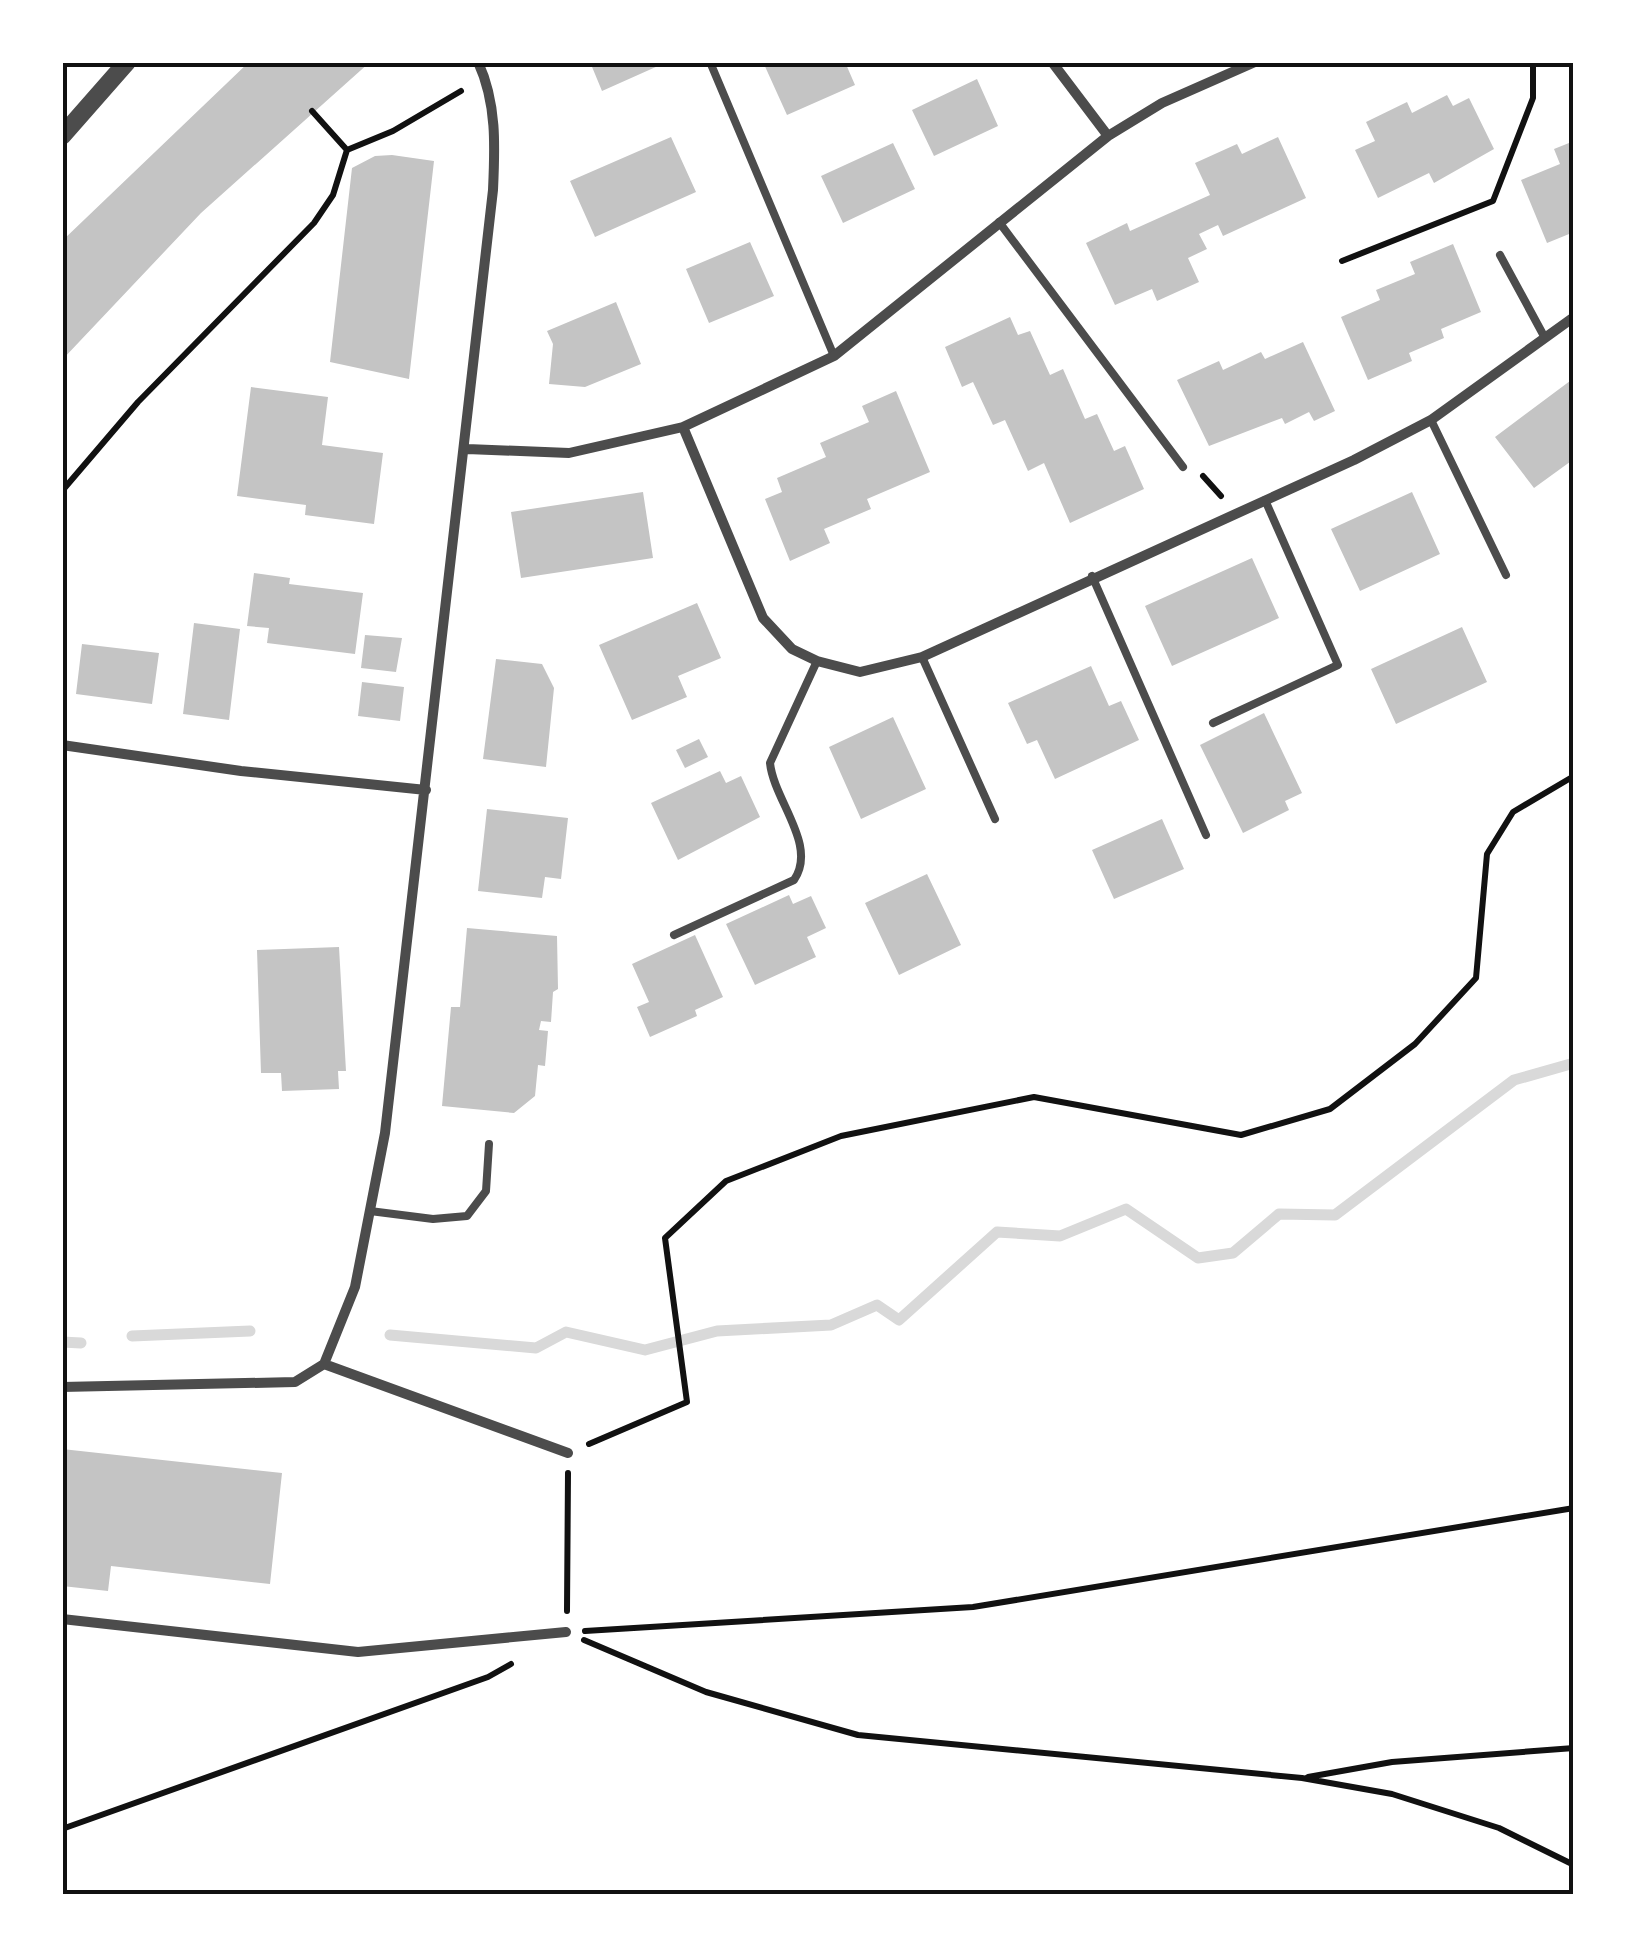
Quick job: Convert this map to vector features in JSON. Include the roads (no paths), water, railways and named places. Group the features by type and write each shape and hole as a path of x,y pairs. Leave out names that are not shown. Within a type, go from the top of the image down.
{"street":[{"path":"62,136 127,62"},
{"path":"62,1387 295,1382 324,1364 355,1287 385,1133 467,449 495,153 486,78 478,62"},
{"path":"1052,62 1108,136"},
{"path":"467,449 569,453 684,426 834,356 1108,136 1162,103 1256,62"},
{"path":"684,426 763,618 792,649 817,661 860,672 922,657 1431,420 1574,317"},
{"path":"62,746 241,771 426,790"},
{"path":"324,1364 568,1453"},
{"path":"62,1619 358,1652 566,1632"}],"lane":[{"path":"710,62 834,356"},
{"path":"999,222 1183,468"},
{"path":"1500,255 1544,338"},
{"path":"1431,420 1506,575"},
{"path":"1212,723 1338,664 1265,500"},
{"path":"1092,576 1206,836"},
{"path":"922,657 995,819"},
{"path":"674,935 794,880 802,868 804,854 772,780 770,763 817,661"},
{"path":"370,1211 433,1220 467,1216 486,1190 489,1144"}],"waterway":[{"path":"390,1335 536,1348 566,1332 645,1350 717,1331 831,1325 877,1305 899,1320 997,1232 1060,1236 1126,1209 1198,1258 1233,1253 1279,1214 1335,1215 1514,1080 1574,1063"},
{"path":"132,1336 250,1331"},
{"path":"62,1342 81,1343"}]}
